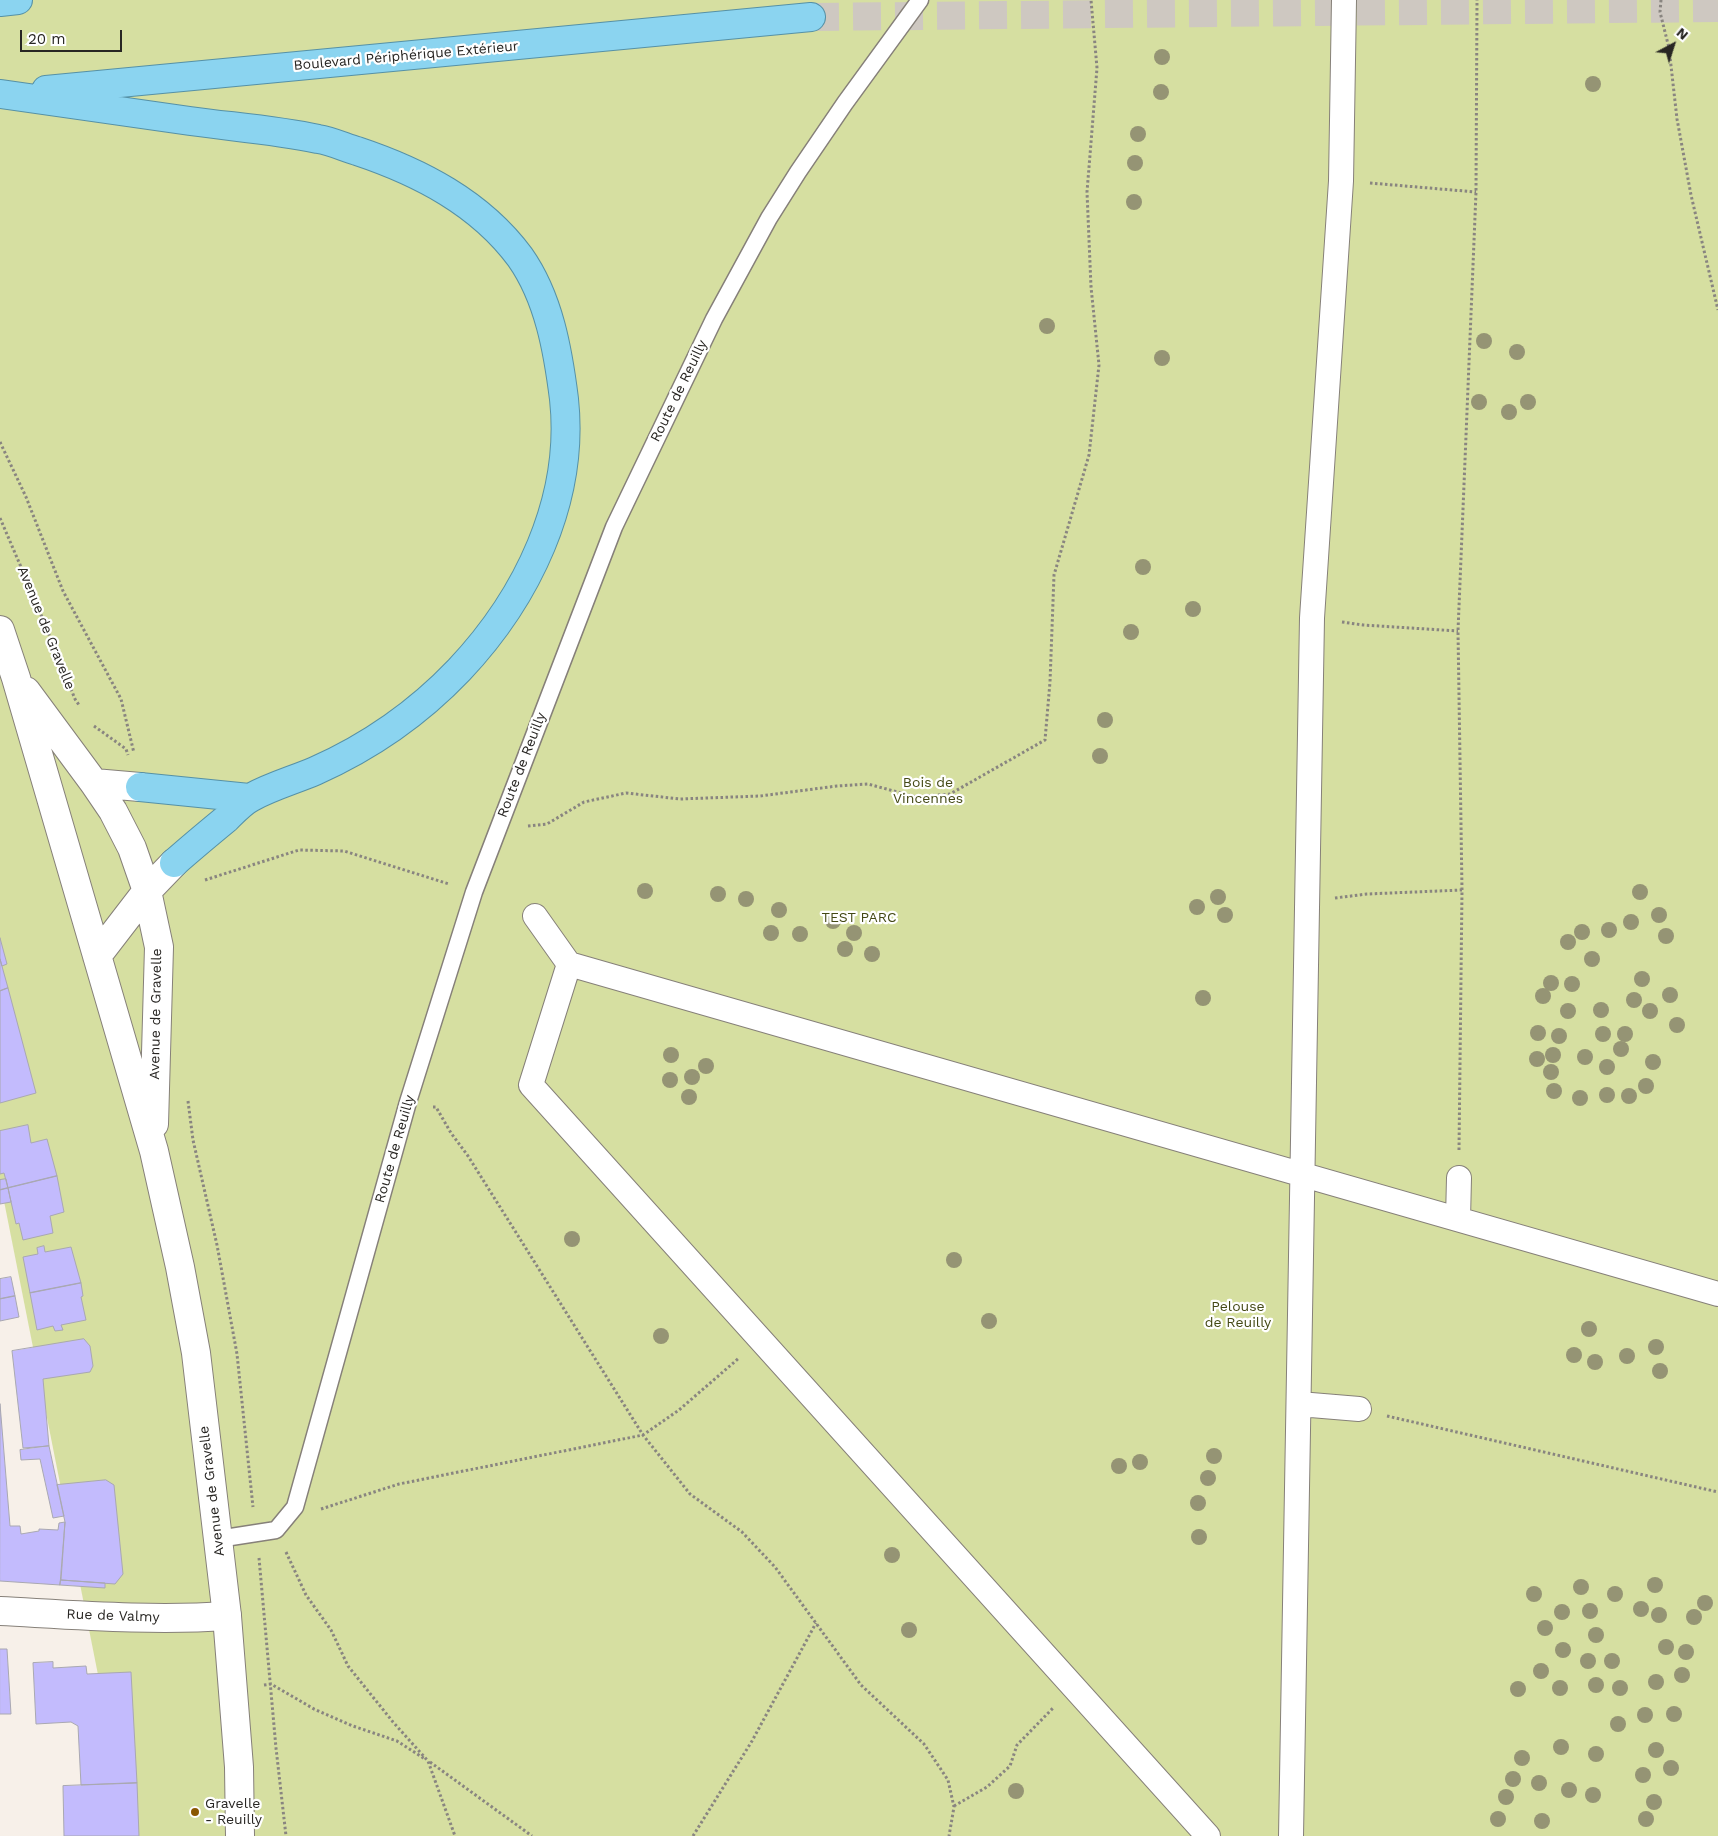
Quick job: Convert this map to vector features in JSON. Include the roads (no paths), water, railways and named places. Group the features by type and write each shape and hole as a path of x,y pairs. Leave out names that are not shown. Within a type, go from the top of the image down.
{"highway":[{"path":"0,2 18,0"},
{"name":"Boulevard Périphérique Extérieur","path":"0,94 811,17"},
{"path":"0,94 321,139 376,157 420,176 460,198 499,233 521,259 544,303 560,364 566,419 563,468 548,531 521,589 484,643 432,697 405,719 352,753 315,771 249,798 174,863"},
{"path":"140,787 249,798"}],"street":[{"path":"1291,1836 1312,618 1341,181 1344,0"},
{"name":"Avenue de Gravelle","path":"0,630 16,678 154,1151 180,1267 196,1353 227,1616 239,1767 240,1836"},
{"name":"Avenue de Gravelle","path":"16,678 94,782 113,811 132,848 147,891 159,947 154,1151"},
{"path":"94,782 140,787"},
{"path":"97,956 147,891 174,863"},
{"path":"535,916 569,964 1718,1294"},
{"path":"569,964 531,1085 1208,1836"},
{"path":"1458,1220 1459,1178"},
{"path":"1299,1404 1359,1410"},
{"name":"Rue de Valmy","path":"0,1611 130,1618 227,1616"}],"lane":[{"name":"Route de Reuilly","path":"218,1539 276,1530 295,1507 408,1102 474,892 614,527 714,319 769,218 798,172 920,0"}],"tunnel":[{"path":"811,17 1718,8"}],"place":[{"name":"Gravelle - Reuilly","path":"195,1812"}],"park label":[{"name":"Bois de Vincennes","path":"928,792"},
{"name":"TEST PARC","path":"859,918"},
{"name":"Pelouse de Reuilly","path":"1238,1315"}]}
